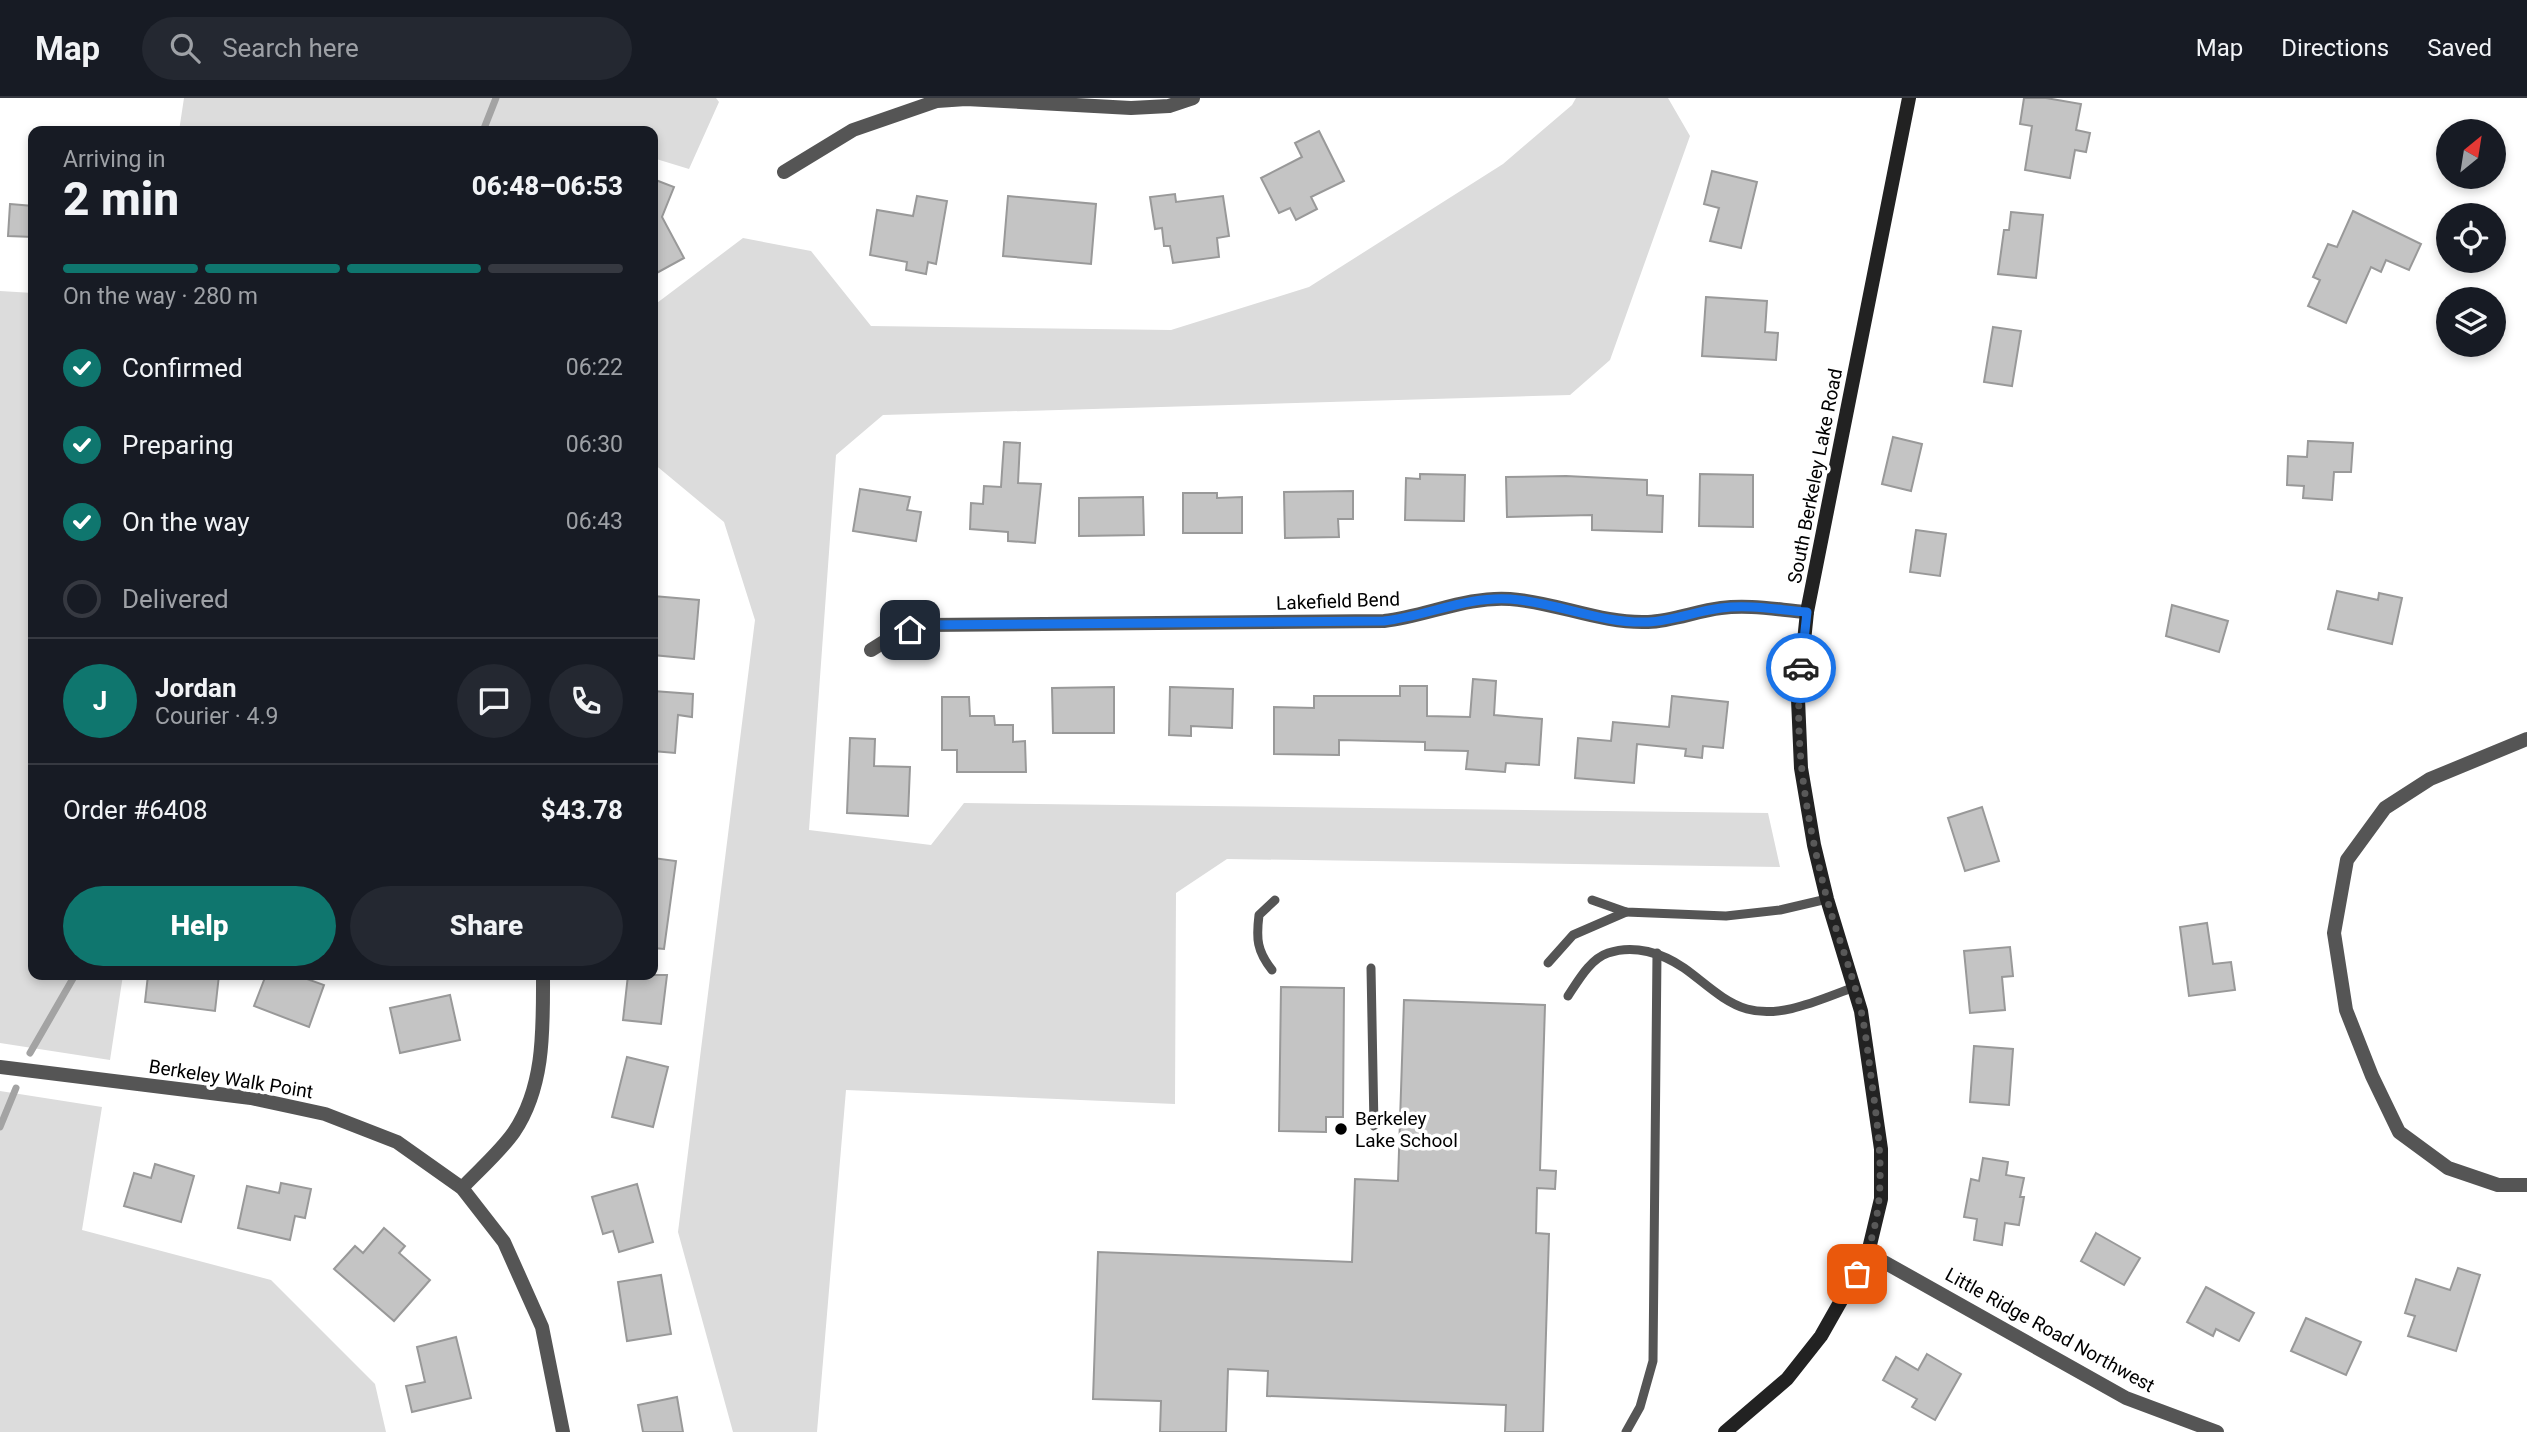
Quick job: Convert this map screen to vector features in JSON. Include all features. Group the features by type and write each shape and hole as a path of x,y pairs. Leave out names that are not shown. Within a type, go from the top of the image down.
{"street":[{"path":"784,172 853,130 937,101 966,99 1131,108 1169,106 1193,98"},
{"name":"South Berkeley Lake Road","path":"1725,1432 1787,1379 1821,1336 1868,1253 1881,1199 1881,1149 1861,1011 1827,899 1814,845 1801,768 1798,699 1807,612 1909,98"},
{"name":"Lakefield Bend","path":"871,650 895,635 926,625 1384,621 1490,599 1512,599 1626,621 1649,622 1739,606 1807,612"},
{"path":"2527,739 2430,779 2385,808 2347,860 2334,933 2346,1010 2372,1076 2399,1132 2448,1168 2498,1185 2527,1185"},
{"path":"462,1188 513,1133 533,1097 543,1038 543,980"},
{"name":"Berkeley Walk Point","path":"0,1067 251,1098 325,1114 397,1142 462,1188 504,1242 542,1327 563,1432"},
{"name":"Little Ridge Road Northwest","path":"1868,1253 2126,1398 2217,1432"}],"lane":[{"path":"1592,900 1626,912 1726,916 1780,910 1827,899"},
{"path":"1272,970 1262,956 1256,933 1258,915 1275,900"},
{"path":"1548,963 1573,935 1626,912"},
{"path":"1568,996 1586,971 1606,953 1637,949 1657,953 1683,967 1712,990 1746,1009 1771,1012 1855,987"},
{"path":"1626,1432 1640,1408 1653,1361 1657,953"},
{"path":"1371,968 1374,1126"}],"shaded area":[{"path":"184,98 716,98 719,102 689,169 658,160 658,126 180,126"},
{"path":"1576,98 1668,98 1690,136 1610,360 1570,395 883,415 836,455 809,830 931,845 964,803 1768,813 1780,867 1227,859 1176,893 1175,1104 846,1090 817,1432 733,1432 678,1232 755,620 724,522 658,467 658,302 743,238 811,251 871,326 1171,330 1309,287 1503,164 1572,105"},
{"path":"0,291 28,293 28,980 122,980 110,1060 0,1043"},
{"path":"0,1091 102,1107 82,1230 271,1280 375,1384 386,1432 0,1432"}],"building":[{"path":"2024,98 2046,98 2081,104 2076,130 2090,133 2086,152 2075,150 2070,178 2025,170 2032,126 2020,124"},
{"path":"1319,131 1344,181 1311,197 1317,209 1296,220 1290,208 1279,213 1261,178 1302,157 1295,143"},
{"path":"1712,171 1757,182 1741,248 1710,241 1719,208 1704,204"},
{"path":"658,181 674,187 662,217 684,258 658,272"},
{"path":"1175,194 1176,202 1223,196 1229,236 1217,238 1219,257 1173,263 1170,246 1164,246 1162,228 1155,229 1150,197"},
{"path":"917,196 947,201 936,264 928,262 926,274 906,270 907,262 870,255 877,210 913,216"},
{"path":"1008,196 1096,204 1091,264 1003,256"},
{"path":"10,204 28,206 28,237 8,236"},
{"path":"2353,211 2421,244 2409,270 2386,260 2381,272 2371,267 2346,323 2308,306 2320,280 2313,277 2328,244 2337,247"},
{"path":"2011,212 2043,215 2036,278 1998,274 2004,230 2009,230"},
{"path":"1706,297 1767,301 1765,332 1778,333 1776,360 1702,356"},
{"path":"1993,327 2021,331 2012,386 1984,382"},
{"path":"1893,437 1922,444 1911,491 1882,484"},
{"path":"2308,441 2353,443 2351,472 2334,472 2332,500 2303,498 2304,486 2287,485 2288,456 2307,457"},
{"path":"1004,442 1020,443 1018,483 1041,484 1035,543 1008,541 1008,532 970,529 971,503 983,504 984,486 1001,487"},
{"path":"1420,474 1465,475 1464,521 1405,520 1406,478 1420,479"},
{"path":"1700,474 1753,475 1753,527 1699,526"},
{"path":"1566,476 1647,480 1647,495 1663,496 1662,532 1592,530 1592,515 1507,517 1506,477"},
{"path":"860,489 910,497 907,510 921,512 916,541 853,531"},
{"path":"1353,491 1353,519 1338,519 1339,537 1285,538 1284,492"},
{"path":"1183,493 1217,493 1217,498 1242,497 1242,533 1183,533"},
{"path":"1143,497 1144,535 1079,536 1079,498"},
{"path":"1916,530 1946,534 1940,576 1910,572"},
{"path":"2337,591 2378,600 2379,593 2402,598 2392,644 2328,629"},
{"path":"658,596 699,600 694,659 658,655"},
{"path":"2172,605 2228,621 2219,652 2166,636"},
{"path":"1473,679 1496,681 1494,715 1542,719 1539,765 1506,763 1505,772 1466,769 1468,751 1425,750 1425,742 1339,740 1339,755 1274,754 1274,707 1314,708 1314,696 1400,696 1400,686 1427,686 1427,716 1470,717"},
{"path":"1114,687 1114,733 1053,733 1052,688"},
{"path":"1170,687 1233,689 1232,728 1191,726 1191,736 1169,735"},
{"path":"658,691 693,694 692,717 678,715 675,753 658,751"},
{"path":"1672,696 1728,702 1723,748 1703,746 1702,758 1685,756 1686,749 1637,744 1634,783 1575,778 1578,738 1611,741 1613,722 1669,727"},
{"path":"942,697 969,697 970,716 994,716 995,725 1013,725 1013,742 1025,741 1026,772 957,772 957,750 942,750"},
{"path":"850,738 875,739 874,766 910,767 908,816 847,813"},
{"path":"1982,807 1999,861 1965,871 1948,818"},
{"path":"658,859 676,861 664,949 658,948"},
{"path":"2207,923 2213,964 2231,962 2235,990 2189,996 2180,927"},
{"path":"2010,947 2013,976 2002,977 2005,1010 1970,1013 1964,951"},
{"path":"658,975 667,975 661,1024 623,1020 627,980 658,980"},
{"path":"147,980 218,980 215,1011 145,1002"},
{"path":"264,980 310,980 324,985 309,1027 254,1006"},
{"path":"1281,987 1344,988 1343,1117 1326,1117 1326,1132 1279,1131"},
{"path":"450,995 460,1040 400,1053 390,1008"},
{"path":"1404,1000 1545,1005 1540,1170 1556,1171 1555,1189 1537,1188 1536,1233 1549,1234 1543,1432 1505,1432 1506,1405 1267,1396 1268,1371 1228,1369 1226,1432 1160,1432 1161,1401 1093,1399 1098,1252 1352,1262 1355,1179 1398,1181"},
{"path":"1974,1046 2013,1049 2009,1105 1970,1102"},
{"path":"627,1057 668,1067 653,1127 612,1117"},
{"path":"1983,1158 2008,1162 2006,1175 2024,1178 2019,1225 2005,1223 2002,1245 1974,1240 1977,1219 1964,1217 1971,1179 1979,1181"},
{"path":"155,1164 194,1176 181,1222 124,1206 134,1173 151,1178"},
{"path":"281,1183 311,1189 305,1218 295,1216 290,1240 238,1228 247,1186 279,1193"},
{"path":"637,1184 653,1242 619,1252 613,1231 603,1234 592,1197"},
{"path":"384,1228 405,1246 399,1253 430,1280 394,1321 334,1269 355,1246 363,1253"},
{"path":"2096,1233 2140,1258 2124,1285 2081,1261"},
{"path":"2458,1268 2480,1275 2456,1351 2408,1336 2415,1316 2405,1313 2416,1279 2450,1290"},
{"path":"661,1275 671,1334 627,1341 618,1282"},
{"path":"2206,1287 2254,1313 2239,1341 2216,1329 2213,1336 2187,1322"},
{"path":"2306,1318 2361,1342 2346,1375 2291,1351"},
{"path":"456,1337 471,1398 412,1412 406,1386 425,1382 417,1347"},
{"path":"1927,1354 1961,1374 1935,1420 1912,1407 1917,1399 1883,1380 1896,1357 1918,1370"},
{"path":"677,1397 683,1432 643,1432 638,1405"}],"waterway":[{"path":"485,126 496,98"},
{"path":"30,1053 72,980"},
{"path":"0,1127 16,1088"}],"way so far":[{"path":"1801,668 1798,699 1801,768 1814,845 1827,899 1861,1011 1881,1149 1881,1199 1868,1253 1857,1274"}],"place":[{"name":"Berkeley Lake School","path":"1341,1129"}],"route":[{"path":"910,630 926,625 1384,621 1490,599 1512,599 1626,621 1649,622 1739,606 1807,612 1801,668"}]}
